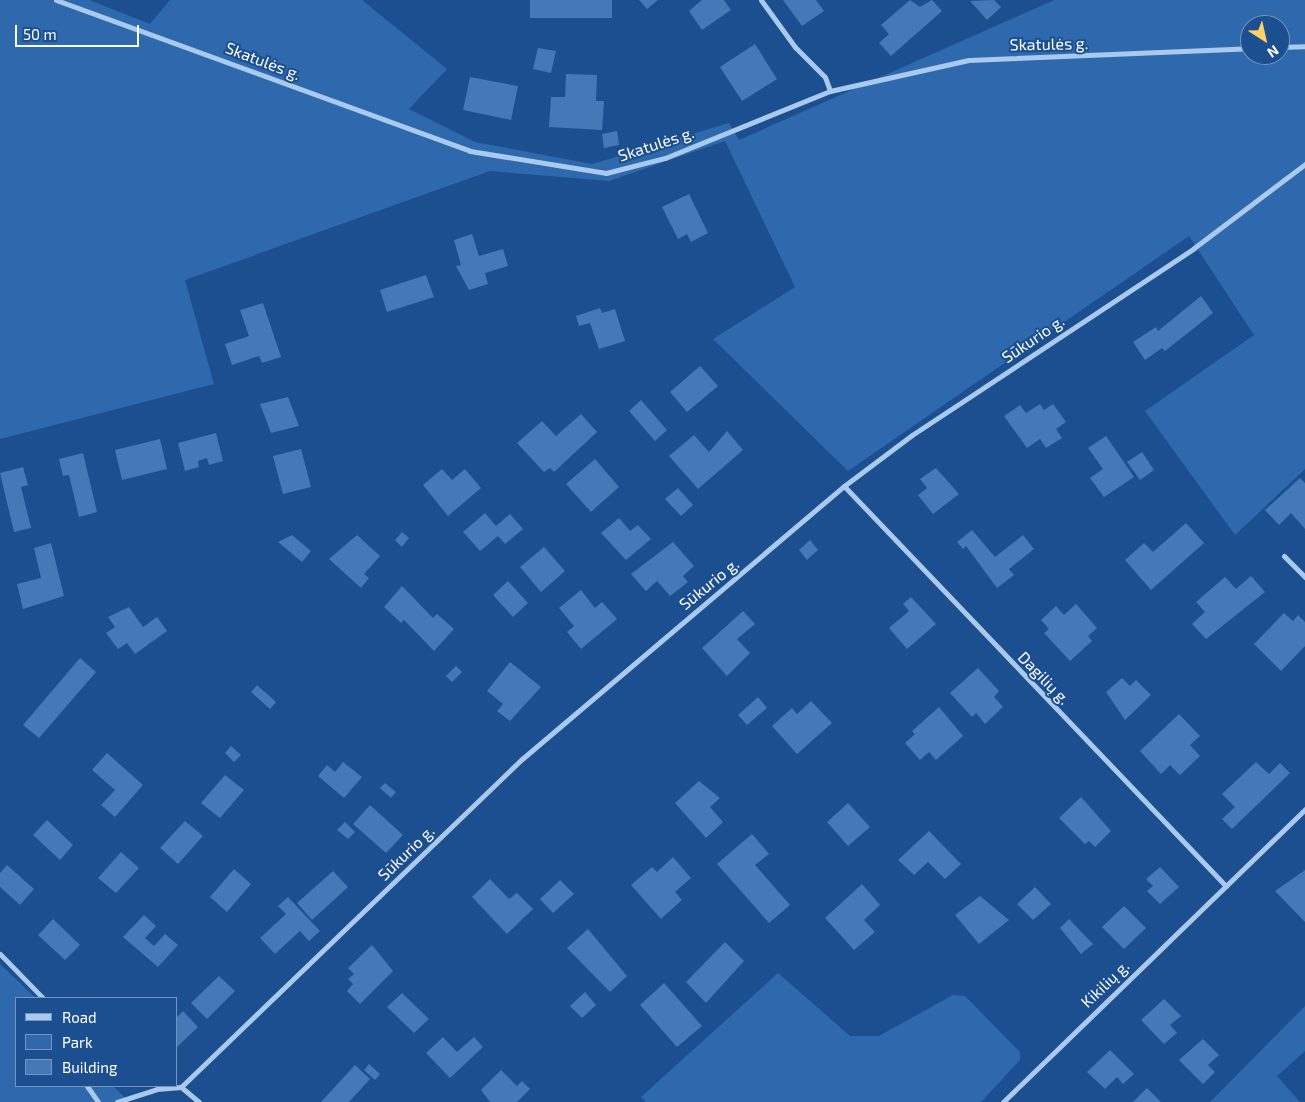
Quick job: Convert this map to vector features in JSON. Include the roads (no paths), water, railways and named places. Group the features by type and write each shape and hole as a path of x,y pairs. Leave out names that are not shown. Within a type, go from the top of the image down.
{"street":[{"name":"Skatulės g.","path":"56,0 470,150 606,173 665,158 830,91 989,58 1240,48"},
{"path":"761,0 795,47 825,77 830,91"},
{"path":"1290,47 1305,46"},
{"name":"Sūkurio g.","path":"181,1087 522,760 844,486 912,435 1194,248 1305,164"},
{"name":"Dagilių g.","path":"844,486 1226,886"},
{"path":"1284,556 1305,578"},
{"name":"Kikilių g.","path":"1003,1102 1305,809"},
{"path":"0,954 42,997"},
{"path":"88,1087 98,1102"},
{"path":"117,1102 157,1089 181,1087 199,1102"}]}
